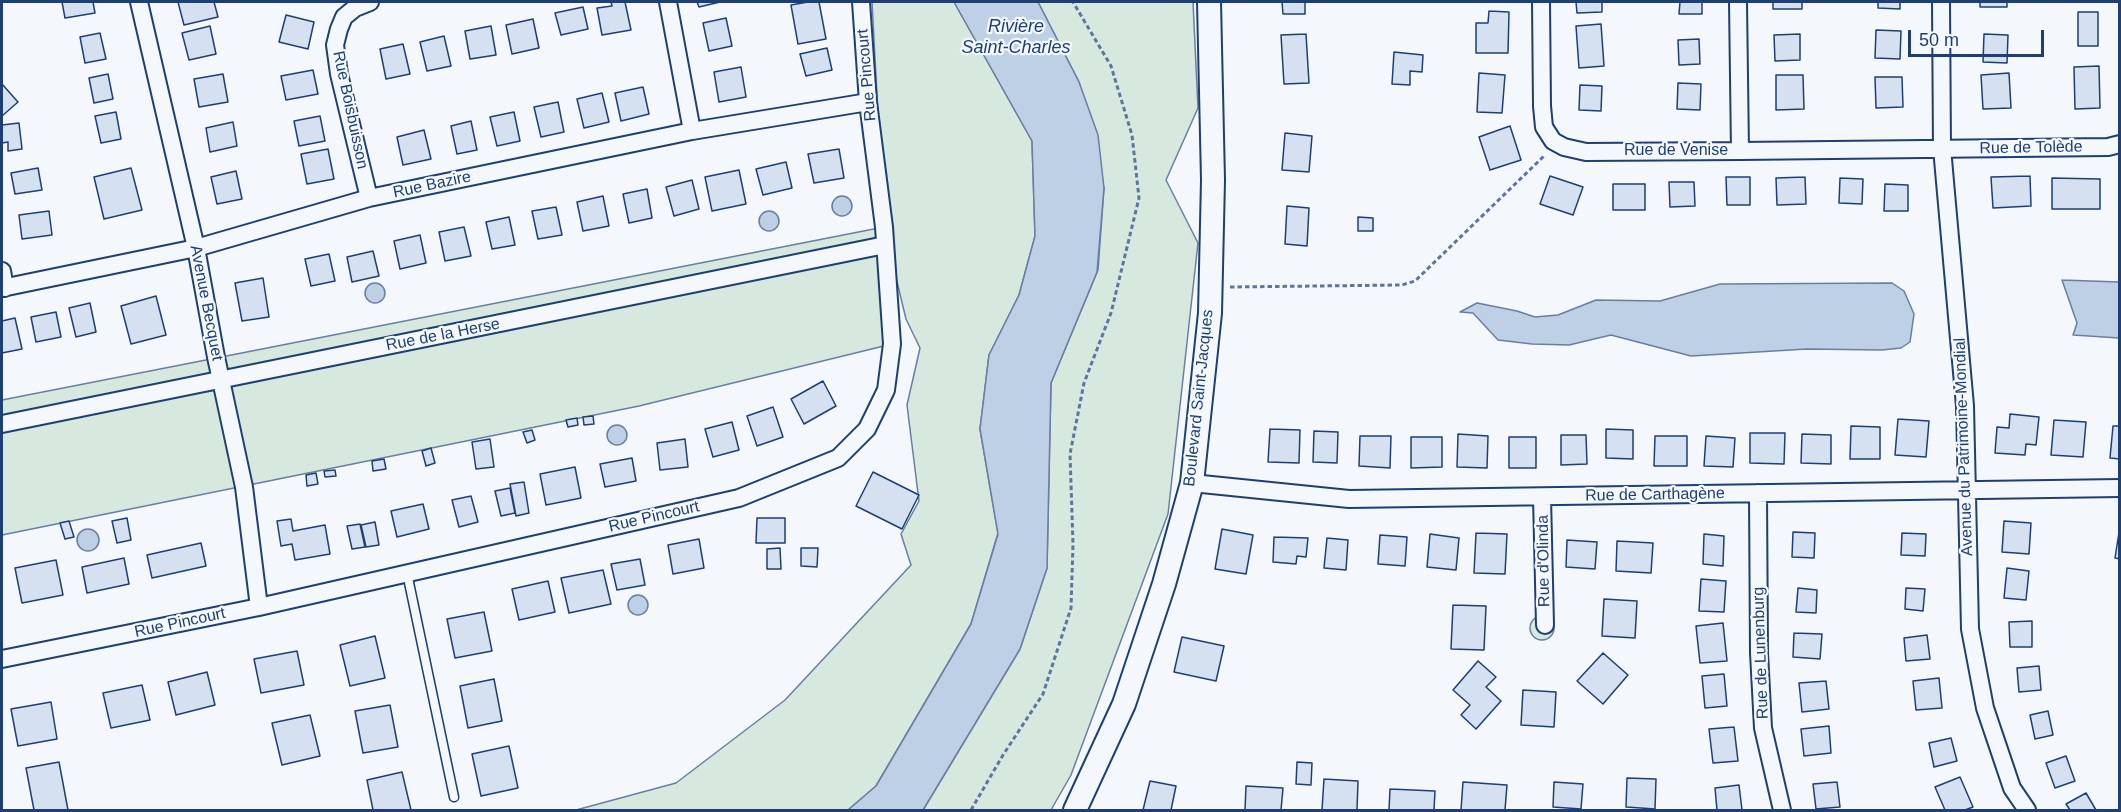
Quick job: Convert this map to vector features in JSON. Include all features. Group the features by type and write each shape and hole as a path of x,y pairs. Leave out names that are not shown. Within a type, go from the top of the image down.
{"street":[{"name":"Avenue Becquet","path":"139,2 196,248 244,487 259,607"},
{"name":"Rue Boisbuisson","path":"369,198 339,74 335,45 345,17 355,8 370,2"},
{"path":"668,2 692,131"},
{"name":"Rue Pincourt","path":"2,659 259,607 739,498 838,458 867,429 886,390 892,344 885,245 868,102 861,2"},
{"name":"Boulevard Saint-Jacques","path":"1076,810 1127,693 1164,584 1192,483 1210,313 1213,180 1209,2"},
{"path":"1541,2 1542,106 1545,127 1553,141"},
{"path":"1738,2 1740,151"},
{"name":"Avenue du Patrimoine-Mondial","path":"1941,2 1942,148 1965,406 1970,629 1985,708 2012,788 2027,810"},
{"name":"Rue Bazire","path":"3,282 196,248 369,198 692,131 868,102"},
{"name":"Rue de Venise","path":"1553,141 1564,147 1586,152 1942,148"},
{"name":"Rue de Tolède","path":"1942,148 2108,147 2120,144"},
{"name":"Rue de la Herse","path":"2,424 885,245"},
{"name":"Rue de Carthagène","path":"1192,483 1349,500 2120,488"},
{"name":"Rue de Lunenburg","path":"1758,493 1759,653 1763,728 1782,810"},
{"name":"Rue d'Olinda","path":"1542,497 1545,625"}],"lane":[{"path":"407,573 454,798"}],"path":[{"path":"971,810 1042,694 1071,608 1073,544 1071,454 1084,383 1111,313 1139,198 1132,135 1111,66 1073,2"},
{"path":"1210,285 1224,287 1402,285 1415,281 1547,153 1553,141"}],"shaded area":[{"path":"872,2 954,2 1032,141 1035,236 1019,295 989,355 980,429 998,533 971,624 876,786 848,810 576,810 676,783 785,700 911,565 901,534 919,501 907,405 920,348 906,319 885,232 892,344 639,406 2,535 2,400 884,227"},
{"path":"1038,2 1193,2 1198,108 1166,180 1198,243 1168,514 1071,775 1051,810 923,810 1020,649 1047,568 1051,383 1098,270 1104,188 1079,82"},
{"path":"1537,616 1547,616 1554,623 1554,633 1547,640 1537,640 1530,633 1530,623"}],"water":[{"name":"Rivière Saint-Charles","path":"954,2 1038,2 1079,82 1098,135 1104,188 1097,272 1051,383 1047,568 1020,649 923,810 848,810 876,786 971,624 998,534 980,429 989,355 1019,295 1035,236 1032,141"},
{"path":"838,196 846,196 852,202 852,210 846,216 838,216 832,210 832,202"},
{"path":"769,211 776,214 779,221 776,228 769,231 762,228 759,221 762,214"},
{"path":"2062,280 2119,282 2119,338 2073,335 2077,323"},
{"path":"375,283 382,286 385,293 382,300 375,303 368,300 365,293 368,286"},
{"path":"1892,283 1904,291 1914,314 1910,342 1901,348 1882,350 1807,349 1691,356 1611,335 1569,345 1532,344 1498,340 1473,313 1460,312 1477,303 1535,317 1558,315 1596,300 1660,301 1720,284"},
{"path":"613,425 621,425 627,431 627,439 621,445 613,445 607,439 607,431"},
{"path":"88,529 96,532 99,540 96,548 88,551 80,548 77,540 80,532"},
{"path":"638,595 645,598 648,605 645,612 638,615 631,612 628,605 631,598"}],"building":[{"path":"62,2 93,2 95,13 65,18"},
{"path":"178,2 214,2 218,17 184,25"},
{"path":"611,2 625,2 631,30 602,35 597,8 612,6"},
{"path":"697,2 720,2 699,7"},
{"path":"819,2 826,39 798,44 791,5"},
{"path":"1282,2 1305,2 1305,14 1283,14"},
{"path":"1576,2 1602,2 1602,12 1577,13"},
{"path":"1680,2 1702,2 1702,14 1679,14"},
{"path":"1773,2 1802,2 1802,9 1773,9"},
{"path":"1878,2 1900,2 1900,9 1878,8"},
{"path":"1980,2 2007,2 2007,7 1980,7"},
{"path":"583,7 588,29 561,35 555,13"},
{"path":"1489,11 1509,12 1508,53 1476,53 1476,23 1488,23"},
{"path":"2078,12 2098,12 2098,46 2078,46"},
{"path":"286,15 314,22 308,49 279,42"},
{"path":"726,18 732,46 709,51 703,23"},
{"path":"533,19 539,48 512,54 506,25"},
{"path":"1601,24 1604,66 1579,68 1576,26"},
{"path":"210,26 216,54 189,60 182,33"},
{"path":"491,26 496,55 470,59 465,31"},
{"path":"1876,30 1901,31 1900,59 1875,58"},
{"path":"100,33 106,59 85,63 80,37"},
{"path":"1306,34 1309,83 1284,84 1281,35"},
{"path":"1800,34 1800,60 1775,61 1774,35"},
{"path":"1984,34 2008,35 2007,63 1983,62"},
{"path":"444,36 451,66 427,71 420,42"},
{"path":"1699,39 1700,64 1679,65 1678,40"},
{"path":"403,44 410,74 386,79 380,49"},
{"path":"827,48 832,70 806,76 800,54"},
{"path":"1394,52 1423,55 1422,72 1410,71 1410,85 1392,84"},
{"path":"2099,66 2100,108 2075,109 2074,67"},
{"path":"741,67 746,97 719,102 714,72"},
{"path":"313,70 318,94 286,100 281,76"},
{"path":"1479,73 1505,75 1502,113 1477,112"},
{"path":"2009,73 2011,108 1983,109 1981,75"},
{"path":"108,74 113,99 94,103 89,78"},
{"path":"223,74 228,102 199,107 194,79"},
{"path":"1776,75 1803,75 1804,109 1776,110"},
{"path":"1875,77 1902,77 1903,107 1876,108"},
{"path":"1678,83 1701,84 1700,110 1677,109"},
{"path":"2,84 18,102 2,116"},
{"path":"1580,85 1602,86 1601,111 1579,110"},
{"path":"643,87 649,114 621,121 615,93"},
{"path":"602,93 609,122 584,128 577,99"},
{"path":"558,102 564,132 541,137 534,107"},
{"path":"116,112 121,139 101,143 95,116"},
{"path":"514,112 520,141 497,146 490,117"},
{"path":"320,116 325,141 299,146 294,121"},
{"path":"471,121 477,150 457,154 451,126"},
{"path":"233,122 237,146 210,152 206,128"},
{"path":"19,123 22,149 8,151 8,142 2,143 2,125"},
{"path":"1510,126 1521,160 1490,170 1479,137"},
{"path":"424,130 431,159 403,165 397,137"},
{"path":"1285,133 1312,136 1309,172 1282,170"},
{"path":"328,149 334,179 307,184 301,154"},
{"path":"839,149 844,178 814,183 808,154"},
{"path":"786,162 792,188 763,195 756,169"},
{"path":"38,168 42,190 15,194 11,173"},
{"path":"131,168 142,210 104,219 94,177"},
{"path":"739,170 746,204 712,211 705,177"},
{"path":"236,171 242,199 217,204 211,177"},
{"path":"1550,176 1583,187 1573,215 1540,204"},
{"path":"2030,176 2031,206 1993,208 1991,177"},
{"path":"1726,177 1750,177 1750,205 1727,205"},
{"path":"1805,177 1806,204 1777,205 1776,178"},
{"path":"1840,178 1863,179 1862,204 1839,203"},
{"path":"2052,178 2100,179 2100,209 2052,209"},
{"path":"692,180 699,209 674,216 666,187"},
{"path":"1669,182 1694,182 1695,206 1670,207"},
{"path":"1613,184 1645,184 1645,210 1613,210"},
{"path":"1885,184 1908,185 1908,211 1884,211"},
{"path":"647,189 652,218 629,223 623,194"},
{"path":"603,196 609,226 583,231 577,202"},
{"path":"1287,206 1309,208 1307,246 1285,244"},
{"path":"556,207 562,235 538,239 532,211"},
{"path":"49,211 52,235 22,239 19,215"},
{"path":"509,217 515,245 492,249 486,222"},
{"path":"1358,217 1373,218 1373,231 1358,231"},
{"path":"464,227 471,256 445,261 439,232"},
{"path":"420,235 426,263 400,269 394,241"},
{"path":"373,251 379,276 352,282 347,257"},
{"path":"329,254 335,281 311,286 305,259"},
{"path":"263,278 269,317 242,321 235,283"},
{"path":"156,296 166,335 131,344 121,306"},
{"path":"90,303 96,332 76,337 69,308"},
{"path":"56,312 61,337 36,342 31,317"},
{"path":"15,318 22,349 2,353 2,321"},
{"path":"823,381 836,406 804,424 791,399"},
{"path":"773,407 783,437 757,446 747,416"},
{"path":"2010,414 2039,417 2036,445 2026,444 2025,455 1995,453 1997,427 2009,428"},
{"path":"593,416 594,424 584,425 583,417"},
{"path":"577,418 578,425 568,427 566,420"},
{"path":"1898,419 1929,421 1926,457 1895,455"},
{"path":"2054,420 2086,422 2083,457 2051,455"},
{"path":"732,422 739,450 713,457 705,429"},
{"path":"1851,426 1880,427 1880,459 1850,459"},
{"path":"2113,426 2120,426 2120,459 2110,458"},
{"path":"1270,429 1300,430 1299,463 1268,462"},
{"path":"1606,429 1633,430 1633,459 1606,458"},
{"path":"532,430 535,440 527,443 523,432"},
{"path":"1314,431 1338,432 1337,463 1313,462"},
{"path":"1750,433 1785,433 1784,464 1750,463"},
{"path":"1458,434 1488,436 1487,468 1457,467"},
{"path":"1802,434 1831,435 1831,464 1801,463"},
{"path":"1561,435 1586,435 1587,464 1561,465"},
{"path":"1360,436 1391,436 1390,468 1359,466"},
{"path":"1655,436 1687,436 1687,466 1654,466"},
{"path":"1706,436 1735,438 1733,467 1704,466"},
{"path":"1411,437 1442,437 1442,467 1411,468"},
{"path":"1509,437 1536,437 1536,468 1509,468"},
{"path":"490,439 494,467 476,469 472,442"},
{"path":"685,439 688,467 660,470 657,443"},
{"path":"431,448 435,463 426,466 422,451"},
{"path":"632,458 636,481 605,487 600,464"},
{"path":"384,459 386,469 373,471 372,461"},
{"path":"575,467 581,498 546,505 540,474"},
{"path":"335,470 336,476 325,477 324,471"},
{"path":"873,472 919,495 902,529 856,506"},
{"path":"316,473 318,484 307,486 306,475"},
{"path":"524,482 529,513 516,516 510,484"},
{"path":"510,488 515,513 501,516 495,491"},
{"path":"471,496 478,522 459,527 452,500"},
{"path":"423,504 429,529 397,537 391,511"},
{"path":"127,518 131,540 117,543 112,521"},
{"path":"757,518 785,518 785,543 756,543"},
{"path":"291,519 293,531 325,525 330,554 295,560 292,544 281,546 277,521"},
{"path":"69,521 74,537 65,539 60,523"},
{"path":"2004,521 2031,523 2029,554 2002,552"},
{"path":"375,522 379,545 366,547 361,525"},
{"path":"360,524 365,547 352,549 347,526"},
{"path":"2120,526 2120,559 2115,558"},
{"path":"1222,529 1253,535 1246,574 1215,569"},
{"path":"1793,532 1815,533 1814,558 1792,557"},
{"path":"1476,533 1507,534 1505,574 1474,573"},
{"path":"1902,533 1926,534 1925,556 1901,555"},
{"path":"1430,534 1459,538 1456,570 1427,567"},
{"path":"1704,534 1724,536 1723,566 1703,564"},
{"path":"1380,535 1407,537 1405,566 1378,564"},
{"path":"1274,537 1308,538 1306,557 1297,556 1296,564 1273,562"},
{"path":"1327,538 1348,540 1346,570 1324,568"},
{"path":"699,539 704,568 673,574 668,545"},
{"path":"1567,540 1597,542 1595,569 1566,567"},
{"path":"1617,541 1653,543 1651,573 1616,571"},
{"path":"201,543 206,566 152,578 147,555"},
{"path":"780,548 781,569 767,569 767,549"},
{"path":"801,548 818,548 817,567 801,566"},
{"path":"124,558 129,584 87,593 82,567"},
{"path":"640,559 645,585 617,590 611,564"},
{"path":"56,560 63,595 22,603 15,568"},
{"path":"2007,568 2029,571 2026,600 2004,598"},
{"path":"603,570 611,604 569,613 561,578"},
{"path":"1701,579 1726,581 1724,612 1699,611"},
{"path":"548,581 555,612 519,620 512,589"},
{"path":"1798,588 1817,590 1816,613 1796,612"},
{"path":"1906,588 1925,589 1923,611 1905,609"},
{"path":"1604,599 1637,601 1635,638 1602,636"},
{"path":"1453,605 1486,606 1484,650 1451,649"},
{"path":"484,612 492,651 455,658 447,619"},
{"path":"2032,621 2032,647 2010,647 2009,622"},
{"path":"1723,623 1727,661 1700,663 1696,626"},
{"path":"1794,633 1822,634 1820,659 1793,657"},
{"path":"1927,635 1930,659 1906,661 1904,638"},
{"path":"375,636 385,678 350,686 340,645"},
{"path":"1182,637 1224,646 1216,681 1174,672"},
{"path":"297,651 304,685 261,693 254,659"},
{"path":"1603,653 1628,675 1603,704 1577,681"},
{"path":"1478,661 1496,677 1486,687 1501,701 1476,729 1461,715 1470,705 1453,690"},
{"path":"2039,666 2041,690 2019,692 2017,668"},
{"path":"207,672 215,705 176,715 168,682"},
{"path":"1724,674 1727,706 1705,708 1702,676"},
{"path":"1939,678 1942,708 1916,710 1913,681"},
{"path":"494,679 502,721 468,728 460,686"},
{"path":"1826,681 1829,709 1802,712 1799,683"},
{"path":"142,685 150,720 111,728 103,693"},
{"path":"1523,690 1556,692 1554,727 1521,725"},
{"path":"51,702 57,739 18,746 11,709"},
{"path":"390,705 398,747 363,753 355,711"},
{"path":"2048,711 2053,735 2035,739 2030,715"},
{"path":"310,715 320,756 282,765 272,723"},
{"path":"1829,726 1831,753 1804,756 1801,729"},
{"path":"1734,727 1738,761 1713,763 1709,729"},
{"path":"1951,738 1957,761 1934,767 1929,743"},
{"path":"509,746 518,788 481,796 472,754"},
{"path":"2066,756 2075,781 2055,788 2046,763"},
{"path":"59,762 68,810 34,810 26,768"},
{"path":"1297,762 1312,763 1311,785 1296,784"},
{"path":"402,772 411,810 373,810 367,780"},
{"path":"1960,777 1973,807 1965,810 1945,810 1935,787"},
{"path":"1627,778 1656,779 1655,809 1626,807"},
{"path":"1324,779 1358,781 1357,810 1322,810"},
{"path":"1150,781 1176,786 1171,810 1143,810"},
{"path":"1463,782 1507,785 1505,810 1461,810"},
{"path":"1554,782 1583,784 1581,809 1553,807"},
{"path":"1837,782 1840,807 1816,809 1813,784"},
{"path":"1739,785 1742,810 1717,810 1715,788"},
{"path":"1246,786 1283,788 1281,810 1245,810"},
{"path":"1390,789 1435,791 1434,810 1389,810"},
{"path":"2086,793 2096,810 2070,810 2066,804"}]}
